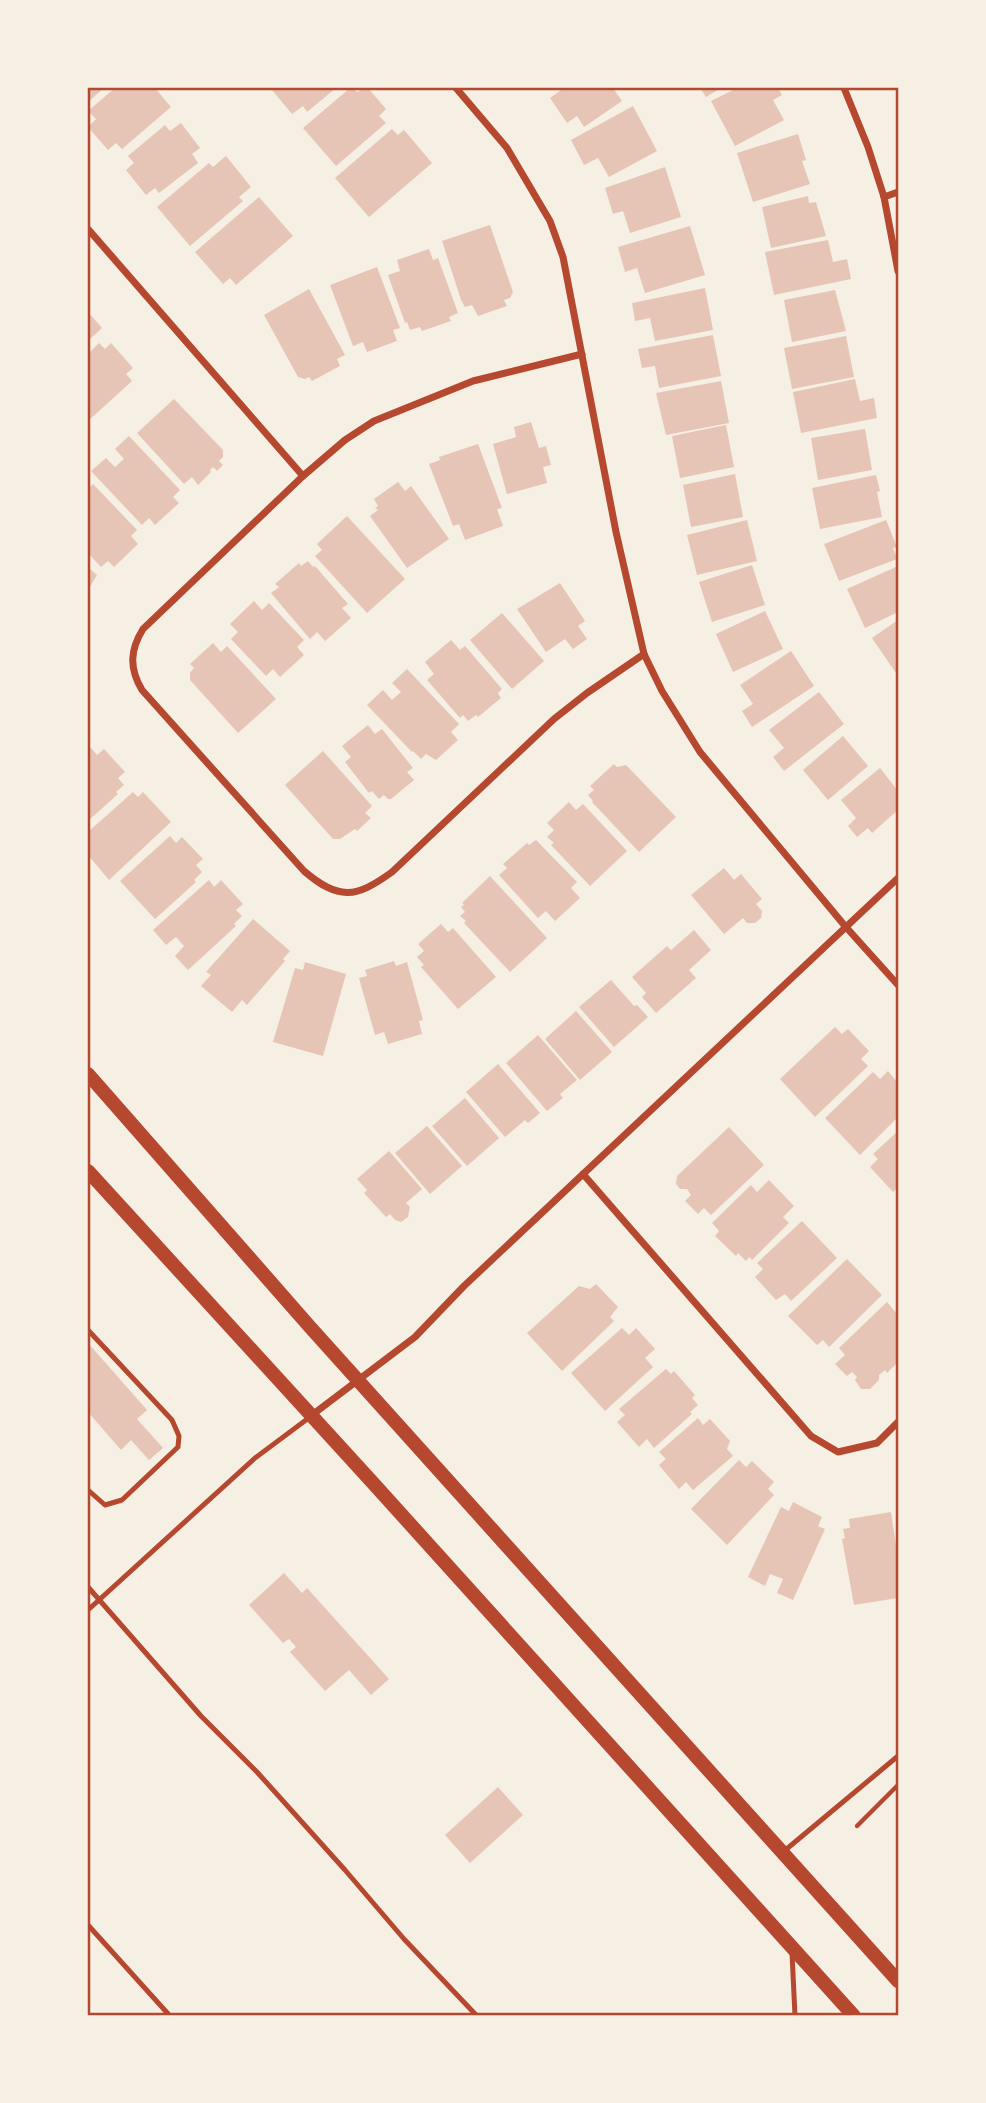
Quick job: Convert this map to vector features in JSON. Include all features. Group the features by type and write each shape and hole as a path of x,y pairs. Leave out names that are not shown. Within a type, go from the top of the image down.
{"main road":[{"path":"88,1074 358,1380 898,1981"},
{"path":"88,1171 854,2015"}],"street":[{"path":"456,88 507,148 550,221 563,257 616,532 644,654 662,691 700,752 845,926 898,985"},
{"path":"844,88 868,147 884,197 898,271"},
{"path":"884,197 898,192"},
{"path":"88,229 303,476"},
{"path":"582,354 473,381 373,421 345,440 303,476 143,629 133,650 134,676 142,690 304,871 323,887 339,892 355,892 372,887 392,872 554,719 644,654"},
{"path":"312,1415 415,1337 464,1286 898,878"},
{"path":"583,1174 811,1436 838,1452 877,1443 898,1422"}],"lane":[{"path":"88,1330 172,1419 178,1436 178,1447 122,1500 105,1505 88,1490"},
{"path":"88,1609 255,1458 312,1415"},
{"path":"88,1587 201,1716 257,1772 404,1939 477,2015"},
{"path":"783,1852 898,1756"},
{"path":"88,1925 170,2015"},
{"path":"792,1947 794,2015"}],"path":[{"path":"857,1826 898,1785"}],"building":[{"path":"88,88 104,88 88,102"},
{"path":"115,88 155,88 171,107 122,149 116,143 108,150 88,127 96,119 88,111"},
{"path":"336,88 307,112 303,106 292,114 272,90"},
{"path":"350,88 358,92 368,88 386,109 379,116 386,123 336,166 303,128"},
{"path":"564,88 613,88 622,101 584,127 577,116 567,123 550,98"},
{"path":"700,88 721,88 706,97"},
{"path":"737,88 778,88 782,95 773,100 784,120 735,146 711,101"},
{"path":"633,106 657,151 609,177 598,158 584,165 571,140"},
{"path":"181,123 200,148 192,154 198,163 159,193 155,188 146,195 126,170 134,163 128,156 165,125 170,131"},
{"path":"392,129 398,135 404,130 432,163 369,217 335,178"},
{"path":"798,134 806,160 802,161 810,184 753,202 737,153"},
{"path":"226,156 251,187 239,197 243,201 190,246 157,207 209,163 213,167"},
{"path":"665,167 681,217 630,233 623,211 613,214 605,188"},
{"path":"808,196 809,203 816,202 826,236 771,248 762,207"},
{"path":"259,197 293,236 236,285 230,278 223,284 195,252"},
{"path":"490,225 513,292 510,298 504,300 507,306 478,316 472,305 465,307 461,300 442,241"},
{"path":"690,226 705,275 645,293 637,268 625,272 618,247"},
{"path":"828,240 833,262 847,259 851,279 774,295 765,252"},
{"path":"429,249 433,260 438,258 458,313 449,317 451,321 422,331 420,327 410,330 388,275 400,271 397,260"},
{"path":"377,267 400,328 393,330 397,341 367,352 363,342 353,346 330,285"},
{"path":"705,288 713,330 655,341 650,318 635,321 632,303"},
{"path":"309,289 345,355 337,359 340,366 312,381 309,377 298,377 264,315"},
{"path":"835,290 846,331 792,342 784,300"},
{"path":"88,312 102,328 88,341"},
{"path":"713,335 721,376 659,388 655,366 642,368 638,349"},
{"path":"846,336 854,377 792,389 784,348"},
{"path":"99,343 105,349 111,343 133,368 126,374 132,381 88,421 88,354"},
{"path":"855,379 860,401 874,398 877,418 801,433 793,392"},
{"path":"721,381 729,423 666,435 656,393"},
{"path":"174,399 223,450 223,457 219,461 223,465 217,471 213,467 198,485 192,477 184,484 137,433"},
{"path":"531,422 539,448 546,446 551,465 543,467 547,483 507,494 493,444 516,437 514,427"},
{"path":"726,425 734,467 680,478 672,436"},
{"path":"865,429 872,470 818,480 811,438"},
{"path":"129,436 180,490 173,497 179,503 155,525 149,518 142,525 91,471 106,458 115,467 124,459 115,449"},
{"path":"478,444 502,508 497,509 503,526 465,540 459,524 453,526 429,464 440,460 439,457"},
{"path":"735,474 743,517 691,527 683,485"},
{"path":"876,475 882,517 820,529 812,488"},
{"path":"398,482 405,491 411,486 449,539 407,568 370,516 378,510 375,508 378,506 374,499"},
{"path":"93,484 137,530 131,536 138,544 114,567 108,561 101,567 88,553 88,489"},
{"path":"347,516 405,579 367,613 315,556 322,550 317,544"},
{"path":"747,520 757,561 697,575 687,535"},
{"path":"886,520 897,547 893,548 897,559 839,581 824,544"},
{"path":"308,561 348,604 342,608 351,618 325,641 317,632 310,639 271,593 279,587 275,584 299,563 301,566"},
{"path":"752,565 765,605 712,622 699,582"},
{"path":"898,566 898,612 865,628 847,589"},
{"path":"88,567 97,575 88,590"},
{"path":"560,583 585,621 578,626 587,639 573,649 565,639 546,652 517,609"},
{"path":"254,601 262,610 269,603 304,640 297,647 304,655 280,677 273,669 266,676 231,639 238,632 230,624"},
{"path":"765,611 783,649 733,672 716,634"},
{"path":"502,613 544,661 512,689 470,640"},
{"path":"898,620 898,672 896,673 872,638"},
{"path":"451,640 460,650 465,646 502,689 498,693 501,698 478,717 476,715 468,721 463,715 460,718 427,680 434,674 425,662"},
{"path":"213,643 221,652 227,646 276,699 238,733 190,680 190,673 194,668 190,664"},
{"path":"791,651 814,686 752,727 742,711 753,704 740,685"},
{"path":"407,669 459,724 451,732 458,740 436,760 426,754 421,759 412,752 367,705 383,690 392,700 401,692 392,683"},
{"path":"819,692 844,724 784,771 773,757 784,748 769,730"},
{"path":"368,725 375,734 382,729 413,768 407,772 414,780 391,799 384,795 379,799 372,791 369,793 345,762 351,757 342,746"},
{"path":"843,736 868,766 828,800 803,770"},
{"path":"91,748 97,755 104,749 125,772 118,778 124,785 116,792 118,794 88,821 88,752"},
{"path":"323,751 372,806 365,813 371,818 357,831 355,829 340,839 333,839 285,785"},
{"path":"614,764 617,767 626,765 676,817 639,852 588,795 594,790 590,786"},
{"path":"880,768 898,791 898,810 872,833 868,828 857,837 848,826 856,818 841,800"},
{"path":"133,792 138,797 143,792 171,822 109,880 88,855 88,832"},
{"path":"569,802 576,810 583,804 627,851 590,886 551,845 554,843 547,837 554,830 547,823"},
{"path":"170,836 176,843 182,837 203,859 196,865 202,872 194,880 196,882 155,919 120,881"},
{"path":"536,840 577,882 571,888 580,898 555,921 546,911 538,918 499,875 507,868 503,864 527,843 529,845"},
{"path":"724,868 734,880 741,874 762,899 756,904 762,911 761,918 755,923 747,923 743,918 724,934 691,895"},
{"path":"490,876 547,938 510,972 460,916 465,912 461,907 464,905 462,903"},
{"path":"209,880 214,887 221,880 243,904 236,910 242,916 234,924 236,926 188,970 175,956 184,946 176,937 166,945 153,930"},
{"path":"253,919 290,951 283,959 285,961 247,1005 242,1000 232,1012 201,986 211,975 206,972"},
{"path":"441,924 448,932 453,928 496,977 458,1009 421,967 424,965 417,957 424,951 418,944"},
{"path":"694,930 711,950 689,970 696,978 656,1013 642,997 646,993 632,977 667,946 671,950"},
{"path":"394,961 396,966 407,962 423,1020 419,1021 422,1034 388,1044 384,1032 375,1035 359,978 367,976 365,970"},
{"path":"305,962 346,974 323,1056 273,1042 295,968 303,970"},
{"path":"611,980 634,1006 637,1005 648,1017 614,1047 579,1007"},
{"path":"576,1011 612,1052 580,1080 545,1039"},
{"path":"835,1027 842,1034 848,1029 869,1051 861,1059 868,1066 815,1117 780,1079"},
{"path":"538,1035 577,1080 560,1094 563,1098 547,1111 506,1063"},
{"path":"498,1064 540,1113 528,1123 525,1120 505,1137 466,1092"},
{"path":"888,1071 898,1083 898,1117 860,1155 825,1118 873,1072 880,1079"},
{"path":"465,1098 499,1138 467,1166 432,1126"},
{"path":"427,1126 462,1166 430,1194 395,1153"},
{"path":"729,1127 764,1165 711,1215 704,1208 698,1214 685,1201 691,1195 687,1189 680,1189 676,1184 677,1176"},
{"path":"898,1131 898,1187 893,1192 870,1167 878,1159 873,1154"},
{"path":"389,1151 422,1189 406,1203 410,1207 408,1217 401,1222 390,1214 386,1217 364,1193 367,1190 357,1179"},
{"path":"769,1180 794,1206 783,1217 789,1223 752,1260 749,1257 746,1261 738,1253 736,1256 715,1236 719,1231 712,1223 751,1185 757,1192"},
{"path":"802,1221 837,1258 791,1301 785,1294 776,1300 755,1277 763,1269 757,1263"},
{"path":"847,1259 882,1295 829,1347 823,1340 817,1345 788,1316"},
{"path":"596,1284 618,1307 610,1317 614,1321 562,1371 527,1333 579,1286 590,1289"},
{"path":"887,1302 898,1315 898,1362 887,1373 885,1370 879,1375 879,1380 870,1389 861,1389 852,1372 847,1376 835,1364 845,1355 839,1348"},
{"path":"622,1328 629,1335 636,1328 655,1349 645,1358 653,1367 605,1411 571,1373"},
{"path":"88,1343 147,1410 137,1419 163,1448 149,1460 131,1440 121,1450 88,1412"},
{"path":"666,1369 671,1374 674,1371 695,1395 692,1398 698,1405 690,1412 692,1414 654,1448 647,1439 639,1447 617,1422 625,1415 619,1409"},
{"path":"698,1418 703,1425 710,1419 730,1441 727,1449 733,1456 693,1490 686,1482 679,1489 659,1465 666,1459 659,1452"},
{"path":"739,1460 746,1467 752,1461 774,1482 768,1489 774,1495 727,1545 691,1509"},
{"path":"793,1502 822,1517 818,1526 825,1529 793,1600 777,1593 783,1579 770,1574 765,1586 748,1577 781,1507 789,1511"},
{"path":"891,1512 898,1558 898,1598 854,1605 842,1539 845,1538 843,1529 850,1528 849,1519"},
{"path":"284,1573 302,1593 307,1588 389,1679 371,1695 349,1670 325,1691 290,1652 296,1647 289,1639 283,1643 249,1605"},
{"path":"498,1787 523,1815 470,1863 445,1835"}]}
